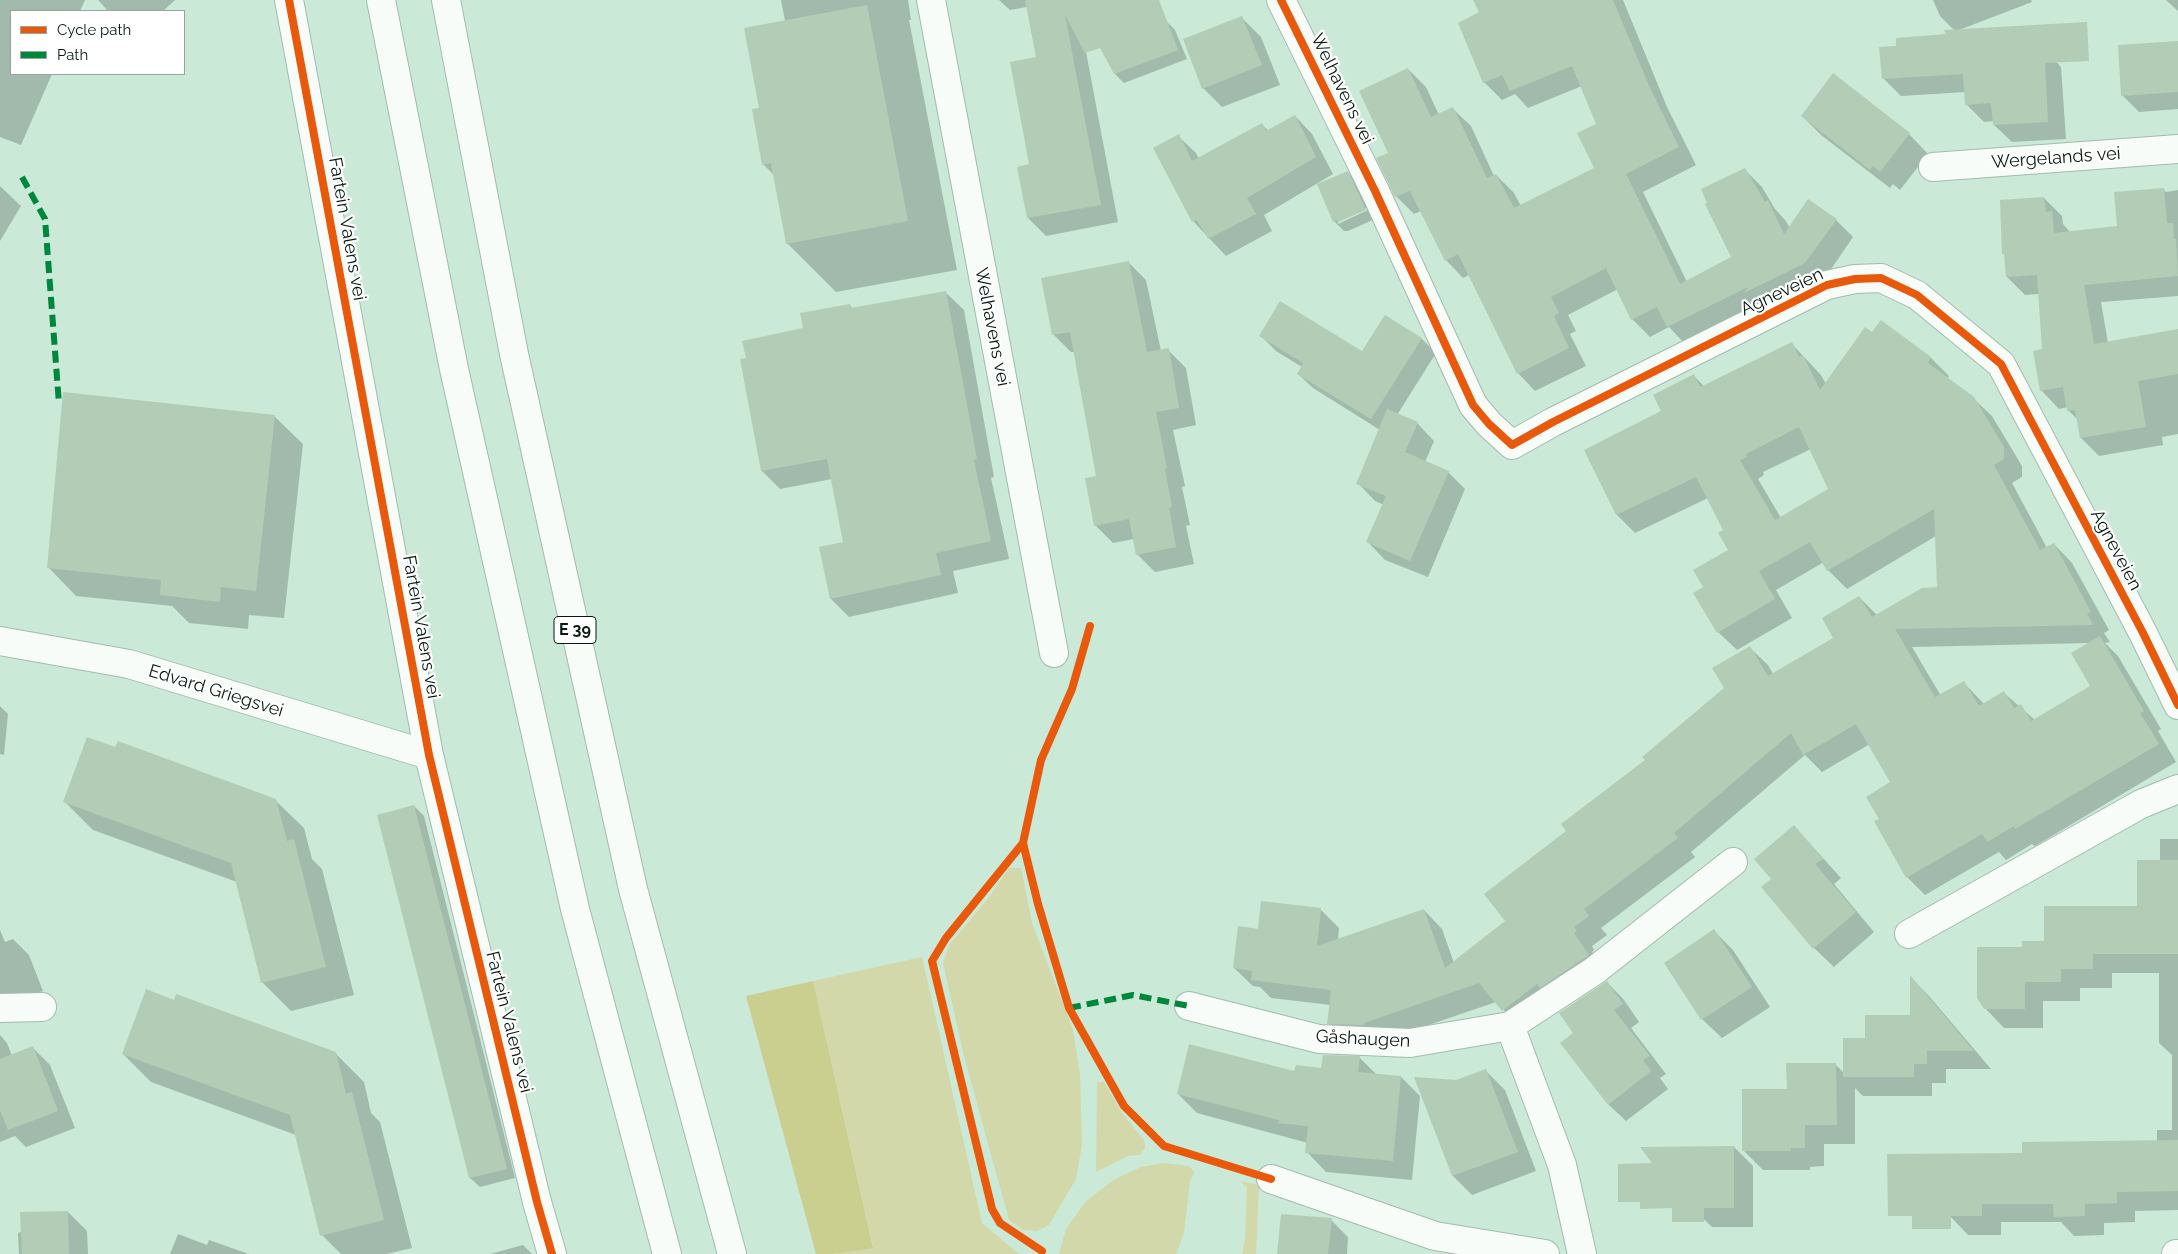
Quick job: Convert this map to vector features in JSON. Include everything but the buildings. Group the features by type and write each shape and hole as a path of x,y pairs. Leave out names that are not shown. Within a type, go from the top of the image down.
{"main road":[{"name":"Fartein Valens vei","path":"289,0 429,755 537,1202 552,1254"},
{"path":"381,0 454,369 572,899 667,1254"},
{"name":"E 39","path":"446,0 514,354 633,889 732,1254"},
{"name":"Welhavens vei","path":"931,0 1054,653"},
{"name":"Welhavens vei","path":"1281,0 1375,191"},
{"name":"Wergelands vei","path":"1933,167 2178,149"},
{"name":"Agneveien","path":"1375,191 1473,405 1489,424 1512,445 1553,422 1827,285 1855,279 1881,278 1917,295 2001,364 2143,633 2178,705"},
{"name":"Edvard Griegsvei","path":"0,641 128,664 429,755"},
{"path":"1909,934 2141,804 2178,789"},
{"name":"Gåshaugen","path":"1189,1006 1319,1039 1410,1043 1510,1026 1594,972 1733,862"},
{"path":"0,1008 42,1007"},
{"path":"1510,1026 1562,1165 1582,1254"},
{"path":"1271,1179 1435,1236 1545,1254"}],"green space":[{"path":"1009,868 1021,868 1032,923 1073,1030 1080,1075 1082,1145 1076,1179 1049,1225 1037,1231 1023,1230 1009,1220 964,1056 943,963 950,944 990,896"},
{"path":"922,957 982,1223 1019,1254 833,1254 873,1247 813,981"},
{"path":"813,981 873,1248 833,1254 816,1254 746,996"},
{"path":"1097,1082 1104,1082 1122,1113 1144,1140 1145,1148 1140,1155 1128,1156 1096,1172"},
{"path":"1164,1163 1189,1166 1194,1172 1190,1181 1184,1233 1176,1254 1059,1254 1066,1229 1086,1201 1115,1179 1141,1167"},
{"path":"1240,1181 1259,1185 1256,1254 1242,1254 1245,1240 1247,1188"}],"marked path":[{"path":"22,177 45,219 59,404"},
{"path":"1069,1008 1133,995 1189,1006"}],"cycle path":[{"path":"289,0 429,755 537,1202 552,1254"},
{"path":"1281,0 1375,191 1473,405 1489,424 1512,445 1553,422 1827,285 1855,279 1881,278 1917,295 2001,364 2143,633 2178,705"},
{"path":"1090,626 1072,689 1041,760 1023,843 1038,904 1069,1008 1124,1106 1164,1146 1271,1179"},
{"path":"1023,843 946,938 932,961 992,1209 1000,1223 1042,1251"}]}
